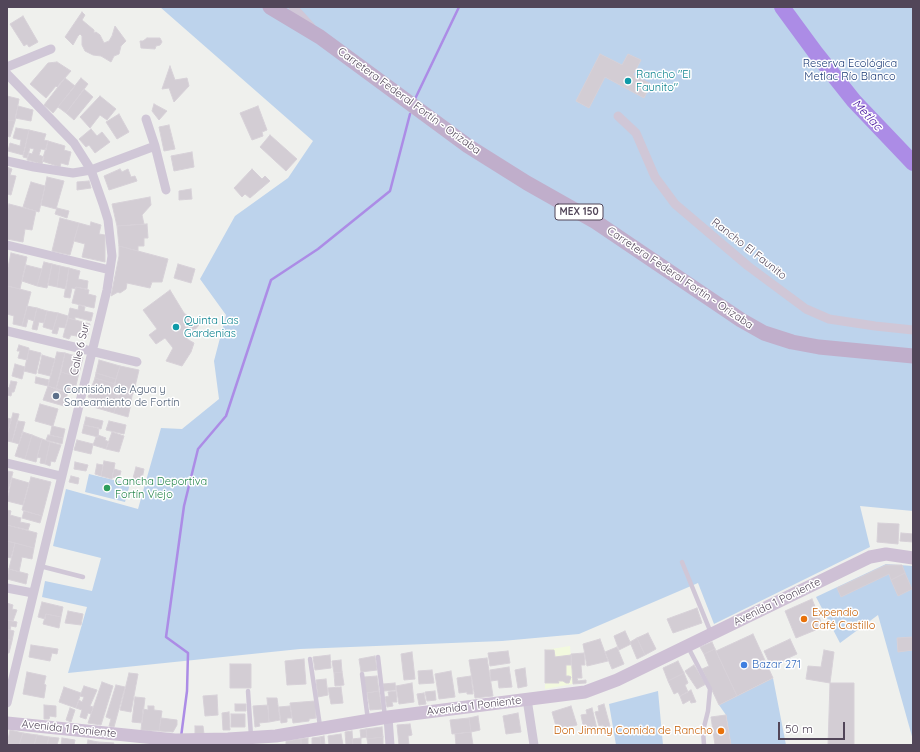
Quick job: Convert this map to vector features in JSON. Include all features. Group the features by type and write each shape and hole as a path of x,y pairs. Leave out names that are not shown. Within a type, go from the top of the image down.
{"main road":[{"name":"Carretera Federal Fortín - Orizaba","path":"270,7 320,37 468,146 527,183 596,222 741,320 764,333 792,342 818,347 913,356"}],"street":[{"path":"293,7 320,37"},
{"path":"7,67 51,49"},
{"name":"Calle 6 Sur","path":"7,74 74,143 91,170 108,220 112,256 107,290 7,703"},
{"name":"Rancho El Faunito","path":"618,116 636,133 655,177 675,204 748,266 806,309 829,319 913,330"},
{"path":"146,119 155,146 166,190"},
{"path":"7,161 73,173 91,170 155,146"},
{"path":"7,245 110,270"},
{"path":"7,331 137,362"},
{"path":"7,463 61,476"},
{"name":"Avenida 1 Poniente","path":"7,723 155,742 251,737 276,740 321,728 387,717 585,692 617,680 870,557 886,554 913,558"},
{"path":"7,588 33,593"},
{"path":"527,700 534,745"},
{"path":"387,717 390,745"}],"lane":[{"path":"682,562 711,634"},
{"path":"39,566 83,577"},
{"path":"687,646 710,689 708,711 703,731 704,745"},
{"path":"378,657 387,717"},
{"path":"310,659 321,728"},
{"path":"362,674 368,720"},
{"path":"248,691 251,737"}],"shaded area":[{"path":"570,646 573,684 545,689 545,650"}],"green space":[{"name":"Reserva Ecológica Metlac Río Blanco","path":"160,7 913,7 913,511 860,506 870,547 714,624 698,583 579,634 502,641 300,649 68,673 87,607 42,597 45,581 92,591 101,558 53,546 66,489 138,509 161,428 182,429 219,399 214,361 226,315 200,279 235,216 288,178 313,141"},
{"name":"Cancha Deportiva Fortín Viejo","path":"89,474 130,484 125,502 85,492"},
{"path":"886,564 913,566 913,740 878,615 840,643 816,597"},
{"path":"773,678 786,745 731,745 726,715 719,705"},
{"path":"658,691 663,745 616,745 609,704"}],"building":[{"path":"82,12 85,15 82,20 94,30 94,33 96,32 100,35 104,43 109,41 115,26 126,41 121,46 119,54 114,56 111,62 101,56 93,55 85,51 82,45 82,36 80,34 73,45 65,37"},
{"path":"23,16 38,42 29,47 27,44 24,46 10,24"},
{"path":"147,38 160,38 162,42 160,45 156,46 155,49 141,48 140,41"},
{"name":"Rancho ''El Faunito''","path":"600,54 622,65 628,54 641,60 633,75 651,84 644,98 605,77 589,108 576,101"},
{"path":"57,62 71,71 46,98 30,84 48,63"},
{"path":"170,66 175,80 187,78 189,86 174,102 169,88 162,89"},
{"path":"65,78 75,86 53,113 44,105"},
{"path":"81,78 88,84 66,113 58,107"},
{"path":"84,89 93,97 74,120 66,113"},
{"path":"7,96 19,99 15,121 7,120"},
{"path":"100,96 116,109 107,120 100,115 90,128 80,117"},
{"path":"154,104 167,111 159,120 152,111"},
{"path":"18,106 33,110 31,121 15,118"},
{"path":"258,106 267,130 262,132 263,136 252,140 240,113"},
{"path":"119,114 129,132 117,139 106,122"},
{"path":"7,120 15,121 10,137 7,136"},
{"path":"169,125 175,149 164,151 159,127"},
{"path":"16,128 29,130 23,155 8,151 10,143 20,146 21,140 13,138"},
{"path":"91,129 97,136 102,132 110,142 95,153 89,145 86,147 79,139"},
{"path":"29,130 46,134 44,140 48,141 46,150 41,149 39,155 44,157 42,164 27,160 29,153 32,154 34,149 30,148 27,158 23,157"},
{"path":"270,135 297,159 286,171 260,147"},
{"path":"48,141 65,146 64,150 71,152 68,165 61,163 60,167 42,161"},
{"path":"192,152 194,167 174,171 171,156"},
{"path":"7,167 12,169 10,175 16,176 11,195 7,194"},
{"path":"120,169 122,172 128,169 131,177 135,176 137,181 109,190 104,176"},
{"path":"252,169 262,179 265,176 270,181 250,198 245,194 242,197 234,188"},
{"path":"47,177 64,181 56,209 41,205"},
{"path":"89,181 91,188 77,190 77,182"},
{"path":"31,182 45,186 39,212 23,207"},
{"path":"191,189 192,199 179,200 179,191"},
{"path":"150,197 151,205 142,215 144,224 117,226 112,204"},
{"path":"9,204 36,211 32,230 25,229 23,242 7,239 7,212"},
{"path":"57,208 69,211 67,218 55,214"},
{"path":"60,218 79,223 70,255 52,251"},
{"path":"91,222 101,225 99,234 105,235 105,262 82,257 85,244 74,241 79,223 90,226"},
{"path":"147,224 148,238 144,238 144,246 138,246 138,251 119,246 117,226"},
{"path":"119,246 168,259 162,282 152,282 150,288 127,283 126,289 111,296 119,256"},
{"path":"11,253 27,257 20,289 7,286 7,272"},
{"path":"44,262 52,264 47,288 37,286"},
{"path":"52,264 60,266 57,287 48,285"},
{"path":"178,264 195,269 191,283 174,278"},
{"path":"26,265 42,269 37,286 22,281"},
{"path":"60,266 69,268 66,289 57,287"},
{"path":"69,268 80,271 78,279 88,281 87,289 76,287 76,289 72,288 70,298 64,297"},
{"path":"8,286 31,292 22,326 13,324 14,316 7,314"},
{"path":"76,287 89,290 88,294 96,296 94,308 72,303"},
{"name":"Quinta Las Gardenias","path":"170,290 184,313 199,325 187,339 194,343 191,352 182,366 166,361 173,348 165,338 156,344 149,335 157,329 143,310"},
{"path":"79,305 85,307 84,311 93,313 91,321 75,317 75,320 68,318 70,308 78,310"},
{"path":"27,306 37,308 34,321 28,319 26,327 22,326"},
{"path":"37,308 47,311 44,323 39,322 37,330 32,329"},
{"path":"47,311 58,313 53,330 43,327"},
{"path":"58,313 68,316 65,328 59,327 57,334 52,333"},
{"path":"68,318 90,324 87,338 71,335 69,339 63,337"},
{"path":"19,345 29,348 27,360 18,358 20,351 17,351"},
{"path":"29,350 41,353 36,374 24,371"},
{"path":"57,352 65,353 56,389 48,386"},
{"path":"65,353 83,358 78,377 61,372"},
{"path":"42,355 55,359 50,376 38,373"},
{"path":"99,360 120,366 116,379 96,373"},
{"path":"15,364 25,367 22,379 12,376"},
{"path":"120,366 139,370 134,391 114,385"},
{"path":"61,372 78,377 74,394 56,389"},
{"path":"96,373 116,379 115,384 95,378"},
{"path":"36,377 49,380 48,386 35,383"},
{"path":"95,378 115,384 112,391 92,386"},
{"path":"11,381 17,382 11,396 7,395 7,387 9,388"},
{"path":"114,385 134,391 132,396 112,391"},
{"name":"Comisión de Agua y Saneamiento de Fortín","path":"48,386 68,392 64,406 43,400"},
{"path":"92,386 119,393 116,405 88,397"},
{"path":"119,393 132,396 130,408 116,405"},
{"path":"92,398 116,405 114,413 90,406"},
{"path":"40,404 58,409 53,426 35,421"},
{"path":"116,405 130,408 128,417 114,413"},
{"path":"13,413 19,414 12,442 7,441 7,436"},
{"path":"86,417 103,421 101,429 84,425"},
{"path":"7,418 11,419 7,436"},
{"path":"18,421 25,422 19,444 12,442"},
{"path":"109,421 126,425 124,434 106,430"},
{"path":"84,425 99,428 98,437 82,433"},
{"path":"52,426 65,429 63,438 50,435"},
{"path":"23,432 32,435 25,459 15,456"},
{"path":"112,432 124,436 119,452 106,449"},
{"path":"32,435 42,439 36,462 25,459"},
{"path":"48,435 63,438 62,444 46,440"},
{"path":"98,435 106,438 105,440 109,442 106,449 93,445"},
{"path":"42,439 50,442 45,464 40,463 41,458 37,457"},
{"path":"77,440 93,444 91,454 74,450"},
{"path":"50,442 61,445 55,462 51,461 50,466 45,464"},
{"path":"104,461 115,463 112,479 101,476"},
{"path":"75,462 88,465 86,471 74,469"},
{"path":"97,464 103,465 101,476 95,474"},
{"path":"136,467 144,469 141,484 132,482"},
{"path":"114,469 121,471 119,479 112,477"},
{"path":"7,471 13,472 7,495"},
{"path":"71,476 79,478 78,484 69,482"},
{"path":"31,477 51,482 42,516 22,510"},
{"path":"12,478 29,483 23,505 7,501"},
{"path":"7,510 11,511 10,515 21,518 20,522 30,524 28,530 7,525"},
{"path":"24,511 42,516 40,523 22,518"},
{"path":"878,523 899,524 898,544 877,542"},
{"path":"7,525 37,533 34,548 7,541"},
{"path":"901,533 913,534 913,542 900,541"},
{"path":"7,541 15,543 11,558 7,557"},
{"path":"15,543 34,548 32,559 22,557 19,572 9,569"},
{"path":"886,565 902,565 905,573 891,580 889,574 841,597 837,588"},
{"path":"9,569 28,574 26,584 7,579"},
{"path":"905,573 912,589 898,596 891,580"},
{"name":"Expendio Café Castillo","path":"812,599 823,627 796,638 785,611"},
{"path":"42,602 63,607 61,617 46,614 45,619 38,617"},
{"path":"7,603 13,605 12,609 17,610 13,621 7,620"},
{"path":"697,608 702,623 673,633 667,619"},
{"path":"68,611 83,614 81,625 65,623"},
{"path":"46,614 61,617 59,628 43,624"},
{"path":"7,620 17,622 16,627 11,626 10,630 7,629"},
{"path":"7,629 14,631 12,641 7,639"},
{"path":"625,631 631,644 619,650 614,636"},
{"path":"648,633 656,649 645,655 637,638"},
{"name":"Bazar 271","path":"753,634 773,678 737,696 716,651"},
{"path":"913,637 913,650 898,652 897,638"},
{"path":"637,638 645,655 637,659 630,642"},
{"path":"7,639 12,641 9,653 7,653"},
{"path":"600,639 608,661 587,666 583,644"},
{"path":"790,639 797,654 771,666 764,651"},
{"path":"712,642 715,649 704,654 700,647"},
{"path":"31,645 58,649 57,654 52,653 50,661 29,657"},
{"path":"617,647 624,664 612,669 605,652"},
{"path":"715,649 737,696 719,705 702,669 709,666 704,654"},
{"path":"545,650 554,650 555,657 571,655 571,665 566,665 566,676 571,677 569,683 558,681 559,683 545,683"},
{"path":"824,650 834,652 830,683 806,679 808,666 821,667"},
{"path":"508,651 510,663 490,666 488,653"},
{"path":"412,652 415,679 404,680 401,654"},
{"path":"584,653 585,665 581,665 582,678 577,678 578,681 586,680 586,683 573,684 571,654"},
{"path":"330,655 331,668 315,670 313,657"},
{"path":"375,656 377,670 361,672 359,659"},
{"path":"487,658 493,696 475,698 469,660"},
{"path":"304,659 306,684 287,685 285,661"},
{"path":"341,660 342,672 334,673 332,661"},
{"path":"678,661 684,673 668,681 663,668"},
{"path":"230,664 251,664 251,688 230,688"},
{"path":"694,665 706,684 697,689 685,671"},
{"path":"509,667 512,687 499,688 498,680 491,681 490,670"},
{"path":"525,668 527,686 518,688 515,670"},
{"path":"432,670 434,683 419,684 418,671"},
{"path":"451,671 455,697 439,699 435,674"},
{"path":"27,672 46,676 44,684 46,685 44,698 23,694"},
{"path":"342,672 344,685 335,686 334,673"},
{"path":"129,673 138,674 131,712 120,710"},
{"path":"684,673 688,683 685,685 688,692 680,696 678,692 674,694 668,681"},
{"path":"377,676 379,691 366,693 364,677"},
{"path":"471,676 473,694 467,694 467,692 459,693 457,678"},
{"path":"326,679 328,695 318,697 316,680"},
{"path":"102,682 113,686 101,725 88,723"},
{"path":"395,683 396,690 384,691 383,684"},
{"path":"412,683 414,702 399,704 396,686"},
{"path":"830,683 854,683 854,745 828,745"},
{"path":"116,685 125,687 114,727 109,726 111,719 106,717"},
{"path":"84,686 97,690 90,706 93,707 91,714 88,713 86,719 80,717 82,710 76,708 79,700 82,702 84,697 80,696"},
{"path":"64,687 81,693 76,708 59,702"},
{"path":"341,687 343,703 331,704 328,688"},
{"path":"691,690 696,702 691,703 690,700 683,704 680,696"},
{"path":"379,691 382,709 370,710 367,693"},
{"path":"396,691 397,702 392,702 393,706 387,707 385,697 389,696 388,692"},
{"path":"435,691 436,700 427,701 425,692"},
{"path":"424,693 426,704 419,705 417,694"},
{"path":"217,695 218,715 205,716 203,696"},
{"path":"135,697 145,698 142,723 132,722"},
{"path":"267,698 277,698 280,720 269,722"},
{"path":"315,701 316,718 309,719 309,721 293,723 290,703"},
{"path":"235,704 246,704 246,711 235,711"},
{"path":"604,704 610,726 603,728 603,725 599,726 595,712 599,711 598,706"},
{"path":"44,705 56,706 56,717 50,716 49,719 44,719"},
{"path":"268,705 269,722 259,723 260,726 255,727 253,706"},
{"path":"148,706 154,706 154,710 162,711 159,731 141,730 143,709 148,710"},
{"path":"290,706 292,718 287,718 287,722 281,723 279,707"},
{"path":"571,706 577,725 557,730 552,712"},
{"path":"70,708 75,710 71,722 66,720"},
{"path":"592,708 597,729 591,731 590,729 584,730 581,715 587,714 586,710"},
{"path":"229,712 230,730 223,730 222,713"},
{"path":"518,713 521,732 506,734 503,716"},
{"path":"231,714 245,714 245,727 231,727"},
{"name":"Don Jimmy Comida de Rancho","path":"726,715 731,745 715,745 711,717"},
{"path":"478,716 480,730 471,732 469,718"},
{"path":"161,718 177,720 177,725 173,732 159,731"},
{"path":"469,718 471,732 452,734 450,720"},
{"path":"410,724 412,735 408,736 409,745 399,745 397,725"},
{"path":"195,726 203,726 204,734 195,734"},
{"path":"382,727 383,737 367,739 366,729"},
{"path":"366,729 367,737 361,738 360,730"},
{"path":"10,730 23,733 19,745 7,745"},
{"path":"352,731 353,745 346,745 345,732"},
{"path":"471,732 473,745 456,745 455,734"},
{"path":"23,733 37,735 34,745 19,745"},
{"path":"341,734 343,745 329,745 328,736"},
{"path":"37,735 49,737 47,745 34,745"},
{"path":"324,736 325,745 321,745 320,737"},
{"path":"49,737 59,738 57,745 47,745"},
{"path":"320,737 321,745 312,745 312,738"},
{"path":"383,737 383,745 368,745 367,739"},
{"path":"62,738 75,740 74,745 61,745"},
{"path":"308,738 308,745 301,745 301,739"},
{"path":"361,738 361,745 353,745 352,739"},
{"path":"301,739 301,745 286,745 286,741"},
{"path":"88,740 98,742 97,745 87,745"},
{"path":"98,742 114,743 113,745 97,745"}],"waterway":[{"path":"415,99 459,7"},
{"name":"Metlac","path":"782,7 854,101 913,163"},
{"path":"181,737 187,691 188,653 166,637 184,506 198,449 226,416 271,280 318,249 390,191 410,114"}],"place":[{"name":"Rancho ''El Faunito''","path":"628,81"},
{"name":"Quinta Las Gardenias","path":"176,327"},
{"name":"Comisión de Agua y Saneamiento de Fortín","path":"56,396"},
{"name":"Cancha Deportiva Fortín Viejo","path":"107,488"},
{"name":"Expendio Café Castillo","path":"804,619"},
{"name":"Bazar 271","path":"744,665"},
{"name":"Don Jimmy Comida de Rancho","path":"721,731"}]}
